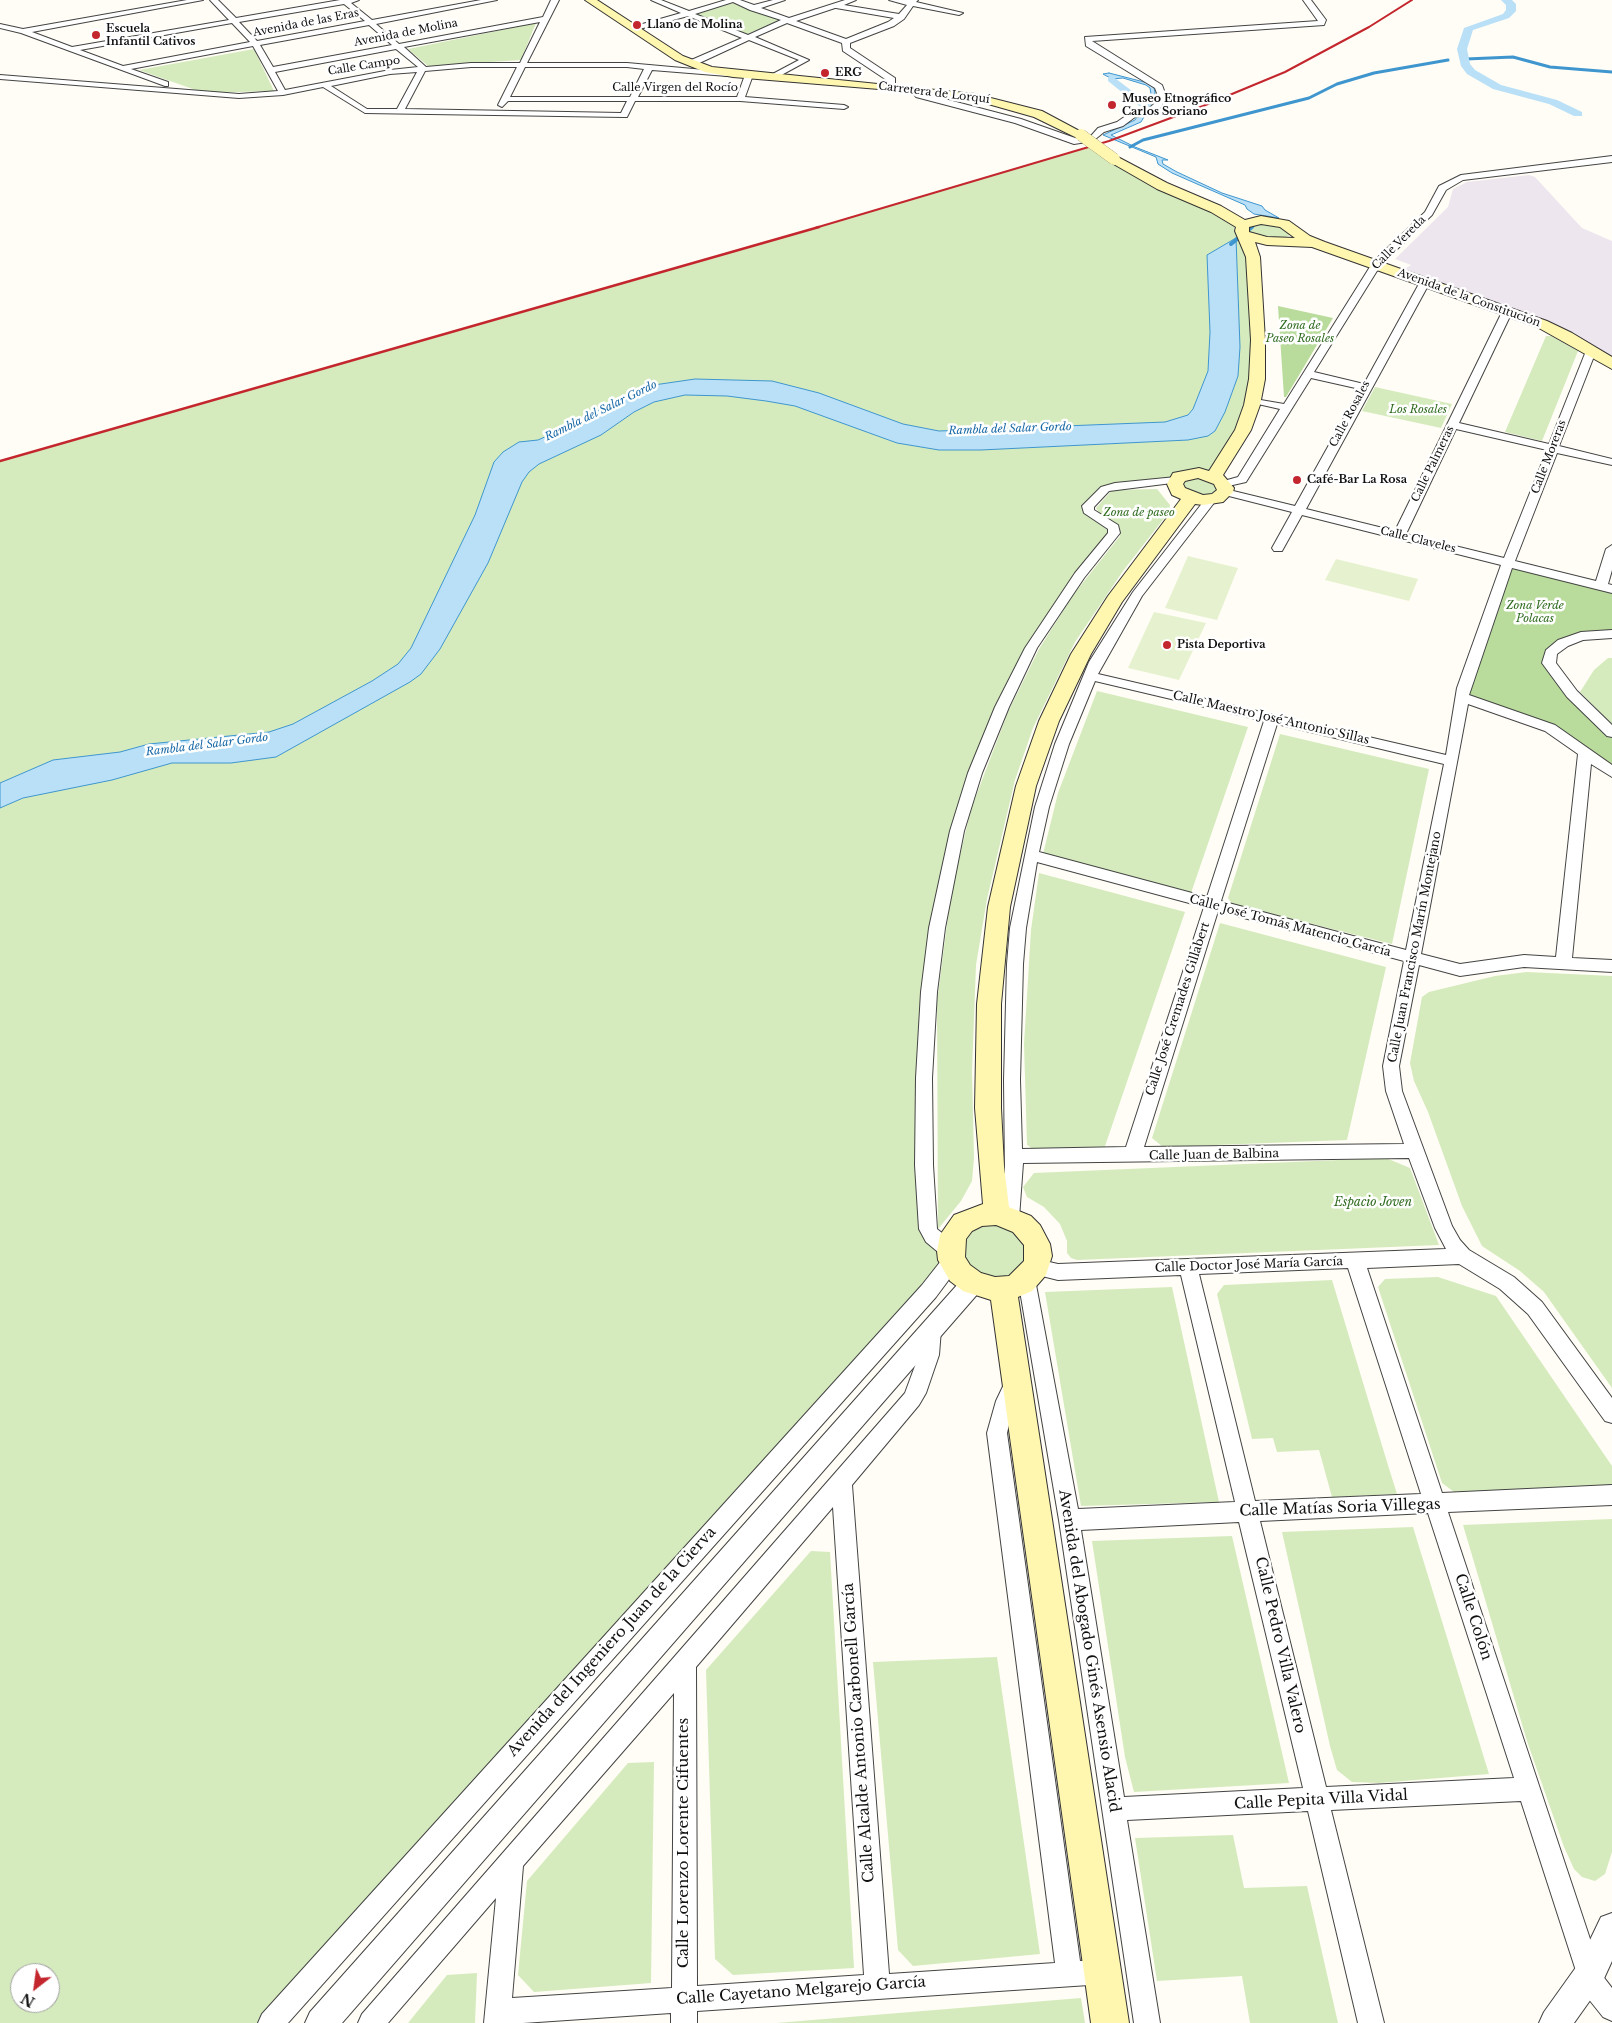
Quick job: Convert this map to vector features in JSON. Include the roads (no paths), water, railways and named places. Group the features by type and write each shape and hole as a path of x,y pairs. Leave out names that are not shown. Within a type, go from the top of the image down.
{"main road":[{"name":"Carretera de Lorquí","path":"590,0 679,58 692,64 733,74 914,89 975,97 1007,104 1053,120 1081,135 1114,158 1162,186 1216,209"},
{"path":"1216,209 1284,224 1283,238"},
{"path":"1216,209 1258,240 1283,238"},
{"path":"1244,230 1261,220"},
{"path":"1004,1216 991,1166 988,1108 989,1004 999,907 1026,786 1049,721 1081,654 1114,600 1213,490 1243,430 1253,400 1259,359 1253,257 1244,230"},
{"path":"1253,257 1263,246 1283,238"},
{"name":"Avenida de la Constitución","path":"1283,238 1320,245 1542,324 1612,364"},
{"path":"1192,473 1213,490 1178,491 1175,484 1176,480 1192,473"},
{"path":"979,1216 1004,1216 1022,1224 1034,1238 1039,1256 1010,1279 960,1273 951,1255 953,1235 963,1223 979,1216"},
{"path":"1010,1279 1017,1378 1110,2023"}],"street":[{"path":"23,31 199,0"},
{"path":"214,0 256,44 282,93"},
{"path":"72,49 355,0"},
{"name":"Avenida de las Eras","path":"123,68 371,22 466,2 493,0"},
{"path":"498,114 544,18 555,0"},
{"path":"655,0 745,38 805,60 771,77"},
{"path":"635,29 733,0 846,42 884,28 901,17 913,2"},
{"path":"753,8 781,0"},
{"path":"692,64 745,38 788,21 852,0"},
{"path":"893,0 913,2 959,13"},
{"path":"914,89 919,94 1010,118 1077,142 1093,139 1101,130 1120,124 1133,115 1150,112 1158,105 1162,96 1159,88 1089,44 1088,39 1321,23 1322,20 1308,4 1307,0"},
{"path":"345,1 422,68 399,112"},
{"path":"836,6 901,17"},
{"name":"Avenida de Molina","path":"271,70 544,18"},
{"path":"0,26 23,31 199,94"},
{"path":"846,42 846,49 892,80 892,87"},
{"name":"Calle Campo","path":"0,77 239,96 282,93 323,84 422,68 524,63 649,67 733,74"},
{"path":"323,84 365,111 624,115 649,67"},
{"path":"740,99 749,75"},
{"name":"Calle Virgen del Rocío","path":"506,98 740,99 844,107"},
{"name":"Calle Vereda","path":"1213,490 1242,480 1376,264 1429,213 1442,188 1461,178 1612,159"},
{"path":"1601,160 1612,169"},
{"name":"Calle Rosales","path":"1278,548 1365,387 1425,282"},
{"name":"Calle Palmeras","path":"1399,536 1507,312"},
{"name":"Calle Moreras","path":"1508,563 1591,351"},
{"path":"1309,374 1365,387"},
{"path":"1253,400 1288,408"},
{"path":"1452,425 1612,462"},
{"path":"951,1255 932,1237 928,1229 924,1164 924,1078 929,992 937,928 957,831 975,773 1002,708 1031,648 1079,576 1114,533 1114,528 1088,511 1088,506 1105,489 1114,486 1176,480"},
{"path":"1004,1216 1014,1156 1013,999 1018,928 1031,855 1051,778 1090,676 1137,595 1213,490"},
{"name":"Calle Claveles","path":"1213,490 1606,588"},
{"path":"1606,588 1612,549"},
{"name":"Calle Juan Francisco Marín Montejano","path":"1508,563 1462,697 1452,761 1414,960 1391,1066 1394,1091 1444,1228 1462,1256 1507,1283 1535,1308 1612,1414"},
{"path":"1612,634 1581,636 1563,643 1551,654 1549,662 1572,694 1612,733"},
{"name":"Calle Maestro José Antonio Sillas","path":"1090,676 1452,761"},
{"path":"1462,697 1550,728 1612,772"},
{"name":"Calle José Cremades Gillabert","path":"1132,1156 1211,904 1272,719"},
{"path":"1563,964 1585,753"},
{"name":"Calle José Tomás Matencio García","path":"1031,855 1414,960 1460,970 1524,961 1612,966"},
{"name":"Calle Juan de Balbina","path":"1014,1156 1415,1151"},
{"name":"Avenida del Ingeniero Juan de la Cierva","path":"271,2023 929,1291 951,1255"},
{"name":"Calle Doctor José María García","path":"1010,1279 1058,1272 1462,1256"},
{"name":"Calle Colón","path":"1355,1261 1437,1504 1589,1976 1612,2008"},
{"name":"Calle Pedro Villa Valero","path":"1188,1267 1372,2023"},
{"path":"321,2023 931,1329 1010,1279"},
{"name":"Avenida del Abogado Ginés Asensio Alacid","path":"1010,1279 1069,1520 1147,2023"},
{"path":"371,2023 912,1399 919,1387 929,1356 931,1329"},
{"path":"1017,1378 1003,1407 997,1434 1069,1973"},
{"name":"Calle Alcalde Antonio Carbonell García","path":"841,1480 877,1987"},
{"name":"Calle Matías Soria Villegas","path":"1069,1520 1612,1495"},
{"name":"Calle Lorenzo Lorente Cifuentes","path":"684,2011 685,1663"},
{"name":"Calle Pepita Villa Vidal","path":"1114,1809 1528,1789"},
{"path":"497,2018 512,1860"},
{"path":"1555,2023 1589,1976 1612,1928"},
{"name":"Calle Cayetano Melgarejo García","path":"497,2018 684,2011 877,1987 1104,1972"}],"water":[{"path":"1109,73 1148,83 1154,88 1155,92 1155,98 1141,122 1111,135 1168,160 1162,160 1163,164 1177,172 1222,193 1262,206 1265,210 1279,218 1254,214 1245,205 1172,173 1158,164 1156,157 1103,135 1135,120 1151,94 1150,88 1146,85 1123,78 1112,79 1103,74"},
{"path":"1236,238 1240,347 1238,376 1225,412 1215,431 1208,436 1188,440 981,450 939,450 897,443 795,406 766,401 727,396 685,395 654,402 634,412 601,435 539,464 529,472 522,482 488,563 440,649 421,674 410,682 276,757 231,763 172,763 112,780 23,798 0,808 0,783 53,760 120,752 149,744 269,732 293,724 372,681 398,664 411,648 475,515 494,462 503,452 519,442 538,440 549,435 647,386 695,379 772,381 819,393 903,424 939,431 1165,422 1188,415 1193,409 1208,371 1210,332 1207,255"}],"waterway":[{"path":"1506,0 1511,4 1511,11 1506,16 1469,28 1462,49 1465,64 1471,72 1497,87 1553,102 1578,114"},
{"name":"Rambla del Salar Gordo","path":"1466,59 1513,57 1550,67 1612,72"},
{"name":"Rambla del Salar Gordo","path":"1130,147 1143,140 1309,98 1337,84 1374,73 1448,60"},
{"path":"1112,79 1147,107"},
{"name":"Rambla del Salar Gordo","path":"1250,228 1258,222"},
{"name":"Rambla del Salar Gordo","path":"1231,244 1252,227"}],"railway":[{"path":"815,228 1109,141 1203,106 1285,72 1369,27 1412,0"},
{"path":"0,461 819,227"}],"place":[{"name":"Llano de Molina","path":"637,25"},
{"name":"Escuela Infantil Cativos","path":"96,35"},
{"name":"ERG","path":"825,73"},
{"name":"Museo Etnográfico Carlos Soriano","path":"1112,105"},
{"name":"Café-Bar La Rosa","path":"1297,480"},
{"name":"Pista Deportiva","path":"1167,645"}],"park label":[{"name":"Zona de Paseo Rosales","path":"1300,332"},
{"name":"Los Rosales","path":"1418,410"},
{"name":"Zona de paseo","path":"1139,513"},
{"name":"Zona Verde Polacas","path":"1535,612"},
{"name":"Espacio Joven","path":"1373,1203"}]}
